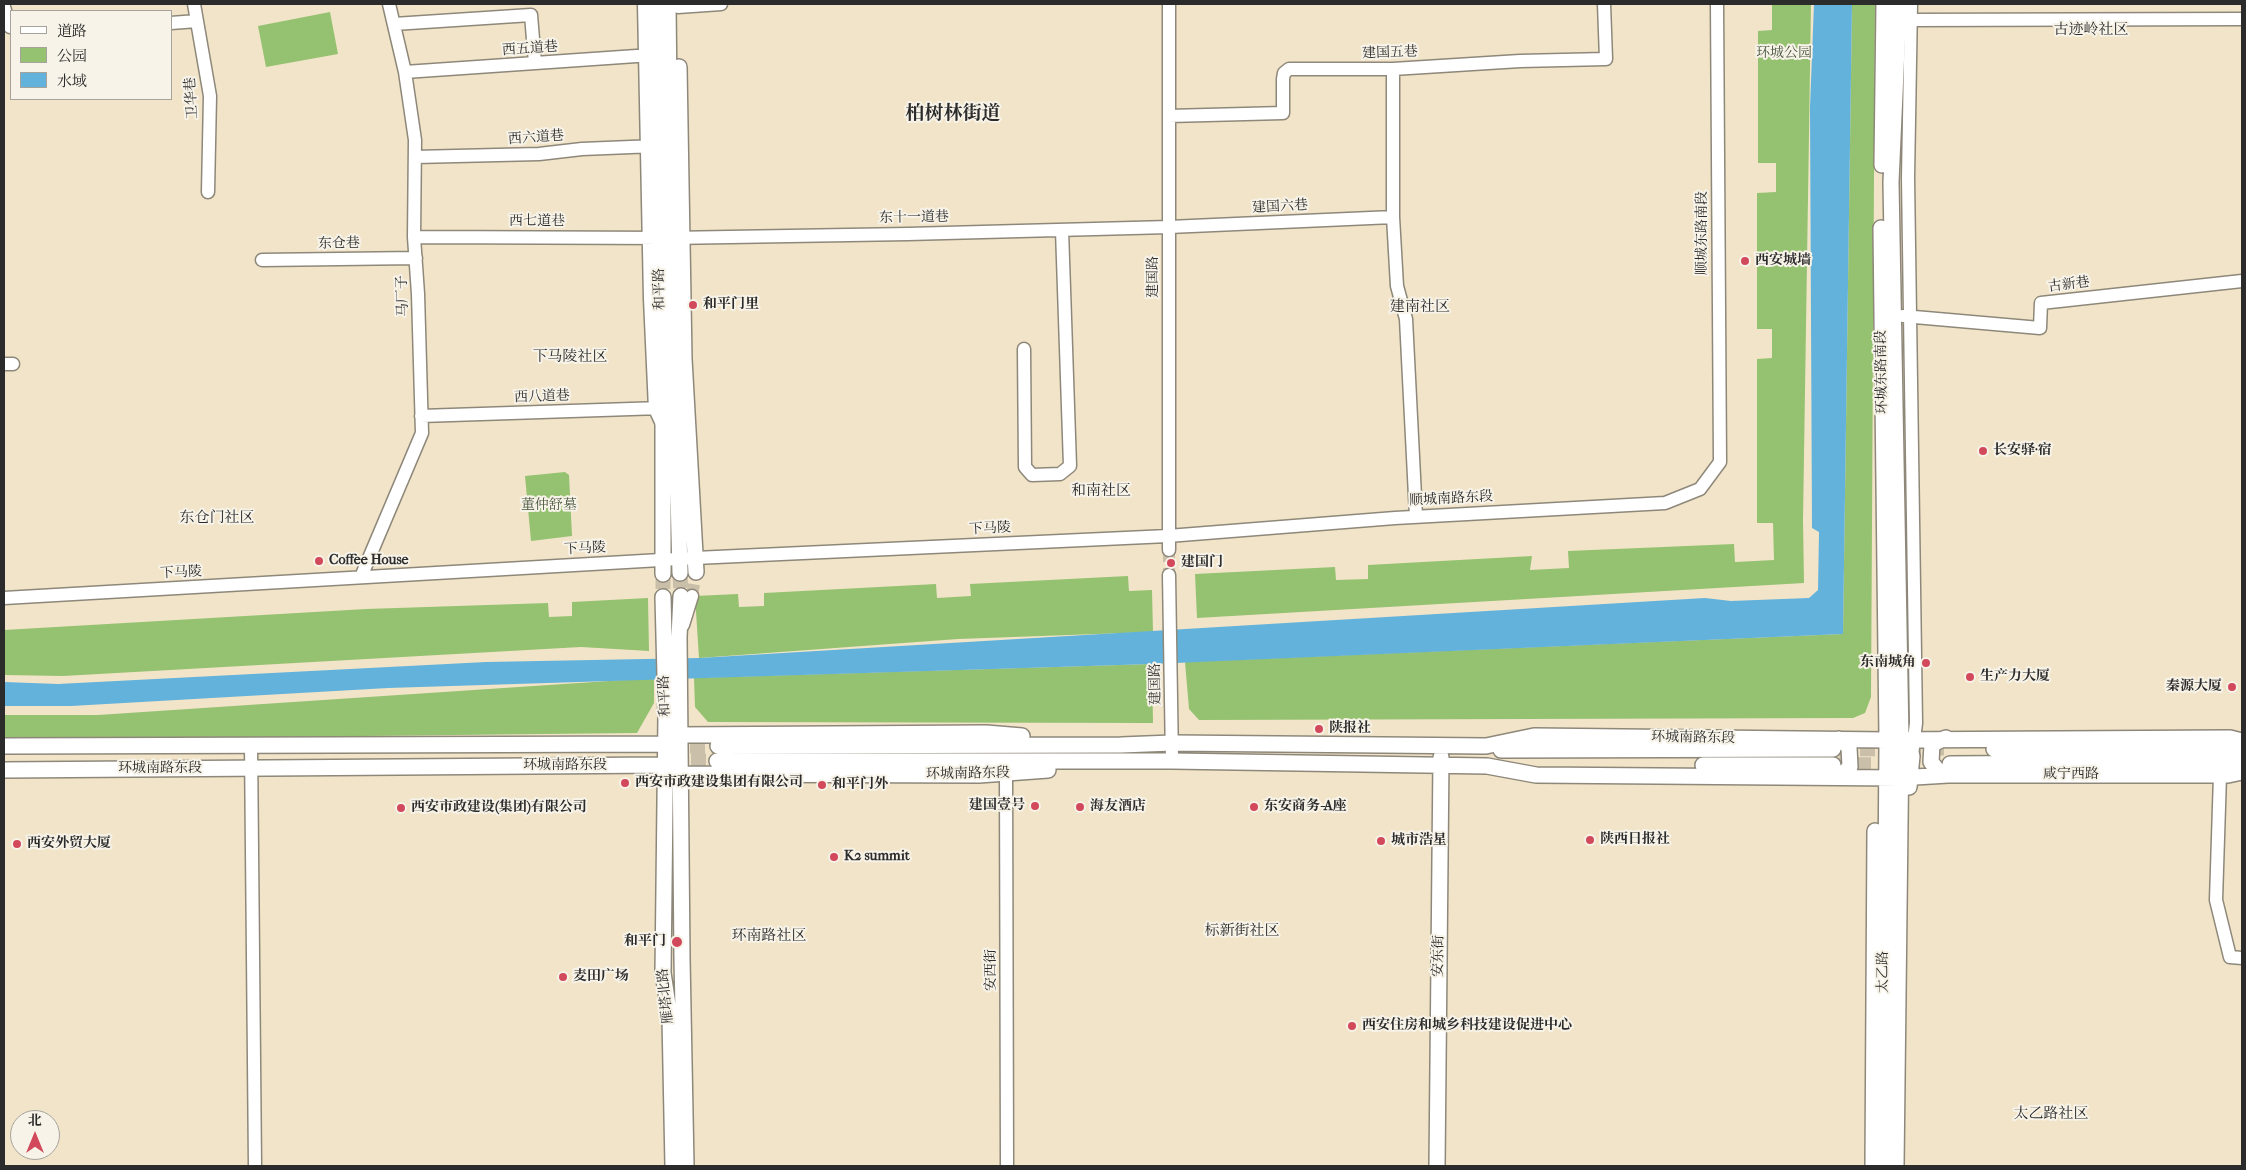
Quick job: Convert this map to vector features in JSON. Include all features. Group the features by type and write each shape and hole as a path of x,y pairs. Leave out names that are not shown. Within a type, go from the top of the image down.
{"main road":[{"name":"和平路","path":"656,4 651,55 652,146 665,238 688,566"},
{"name":"环城东路南段","path":"1883,4 1881,306 1900,739"},
{"name":"和平路","path":"663,567 663,425 659,408 674,5"},
{"name":"环城东路南段","path":"1900,739 1891,182 1902,11"},
{"path":"671,637 686,596"},
{"name":"和平路","path":"663,597 671,637 673,714 666,744 664,765"},
{"name":"雁塔北路","path":"673,714 680,735 686,1166"},
{"name":"环城南路东段","path":"680,735 986,733 1121,745"},
{"path":"666,744 680,735"},
{"name":"环城南路东段","path":"1898,777 1837,771 1536,775 1487,766 1172,761 1124,762 718,754 1172,743 1486,746 1534,736 1836,744 1900,739"},
{"name":"咸宁西路","path":"1900,739 1948,743 2242,751"},
{"path":"1900,739 1898,777 1908,808 1906,1166"},
{"name":"咸宁西路","path":"1948,743 2238,739"},
{"path":"1948,743 1932,744 1931,762 1939,772 1949,770"},
{"name":"环城南路东段","path":"4,746 666,744"},
{"path":"1836,744 1850,747 1850,767 1837,771"},
{"name":"安东街","path":"1437,1166 1441,745"},
{"path":"1873,1166 1875,798 1898,777 1912,756"},
{"name":"环城南路东段","path":"4,770 664,765 680,774 1006,774 1124,762"},
{"name":"咸宁西路","path":"1898,777 1949,770 2242,762"},
{"name":"雁塔北路","path":"664,765 662,973 670,1018 673,1166"},
{"name":"咸宁西路","path":"1949,770 2233,774"},
{"name":"太乙路","path":"1884,1166 1898,777"},
{"name":"太乙路","path":"1896,1166 1898,777"}],"street":[{"name":"卫华巷","path":"194,4 210,96 208,192"},
{"name":"马厂子","path":"361,577 422,433 414,237 415,140 405,72 389,4"},
{"path":"644,4 651,55"},
{"path":"674,5 721,4"},
{"name":"建国路","path":"1169,4 1169,550"},
{"name":"顺城东路南段","path":"1717,4 1720,462"},
{"path":"1902,11 1911,4"},
{"path":"4,7 8,27"},
{"name":"建国五巷","path":"1169,116 1283,113 1284,73 1289,69 1393,68 1520,61 1606,59 1605,8"},
{"path":"1902,11 2242,19"},
{"path":"1902,11 1911,316 1916,723 1900,739 1912,756"},
{"path":"394,24 531,15 534,64"},
{"path":"172,23 197,21"},
{"name":"西五道巷","path":"405,72 651,55"},
{"path":"1393,68 1393,217 1397,286 1406,319 1416,516"},
{"name":"西六道巷","path":"415,157 539,154 582,149 652,146"},
{"name":"建国六巷","path":"1169,227 1393,217"},
{"name":"东十一道巷","path":"665,238 1169,227"},
{"path":"1024,349 1024,467 1032,475 1060,474 1070,466 1062,230"},
{"name":"西七道巷","path":"414,237 665,238"},
{"name":"东仓巷","path":"262,260 416,258"},
{"name":"古新巷","path":"1893,316 2040,328 2041,303 2242,281"},
{"name":"西八道巷","path":"421,416 659,408"},
{"name":"顺城南路东段","path":"1168,536 1416,516 1665,503 1700,489 1720,462"},
{"name":"下马陵","path":"4,598 361,577 688,566 1168,536"},
{"name":"建国路","path":"1169,575 1172,761"},
{"path":"251,745 255,1166"},
{"name":"安西街","path":"1006,774 1007,1166"},
{"path":"2233,774 2216,900 2230,957 2242,958"}],"green space":[{"name":"环城公园","path":"1772,4 1811,4 1803,520 1804,583 1197,618 1195,574 1335,567 1336,580 1368,579 1368,565 1532,556 1530,570 1569,568 1568,551 1734,544 1735,562 1774,560 1773,523 1757,523 1757,359 1772,358 1772,329 1757,329 1757,193 1776,192 1776,163 1758,163 1758,31 1772,30"},
{"path":"1852,4 1875,4 1871,697 1865,713 1853,718 1199,720 1189,709 1185,662 1843,634"},
{"path":"330,12 338,54 266,67 258,26"},
{"name":"董仲舒墓","path":"565,472 569,475 572,536 531,541 525,476"},
{"path":"1128,576 1129,591 1152,590 1153,632 958,639 699,658 695,596 738,594 739,607 764,606 764,593 936,584 937,598 971,596 970,584"},
{"path":"648,598 649,651 581,647 63,676 4,675 4,630 366,609 548,603 549,617 572,616 572,602"},
{"path":"1152,664 1153,723 708,722 695,707 694,678"},
{"path":"654,678 654,703 637,733 4,740 4,715 98,715"}],"water":[{"path":"1814,4 1852,4 1843,634 1152,664 388,688 71,706 4,706 4,682 58,684 486,662 699,658 1705,598 1731,601 1809,598 1818,590 1819,532 1812,528 1810,107"}],"tunnel":[{"path":"1169,550 1169,575"},
{"path":"692,596 696,572"},
{"path":"680,573 681,596"},
{"path":"663,574 663,597"},
{"path":"667,746 718,746"},
{"path":"1837,749 1951,748"},
{"path":"668,761 717,761"},
{"path":"1833,765 1944,764"}],"place":[{"name":"西安城墙","path":"1745,261"},
{"name":"和平门里","path":"693,305"},
{"name":"长安驿·宿","path":"1983,451"},
{"name":"Coffee House","path":"319,561"},
{"name":"建国门","path":"1171,563"},
{"name":"东南城角","path":"1926,663"},
{"name":"生产力大厦","path":"1970,677"},
{"name":"秦源大厦","path":"2232,687"},
{"name":"陕报社","path":"1319,729"},
{"name":"西安市政建设集团有限公司","path":"625,783"},
{"name":"和平门外","path":"822,785"},
{"name":"建国壹号","path":"1035,806"},
{"name":"海友酒店","path":"1080,807"},
{"name":"东安商务-A座","path":"1254,807"},
{"name":"西安市政建设(集团)有限公司","path":"401,808"},
{"name":"陕西日报社","path":"1590,840"},
{"name":"城市浩星","path":"1381,841"},
{"name":"西安外贸大厦","path":"17,844"},
{"name":"K2 summit","path":"834,857"},
{"name":"和平门","path":"677,942"},
{"name":"麦田广场","path":"563,977"},
{"name":"西安住房和城乡科技建设促进中心","path":"1352,1026"}],"district":[{"name":"古迹岭社区","path":"2091,30"},
{"name":"柏树林街道","path":"953,114"},
{"name":"建南社区","path":"1420,307"},
{"name":"下马陵社区","path":"570,357"},
{"name":"和南社区","path":"1101,491"},
{"name":"东仓门社区","path":"217,518"},
{"name":"标新街社区","path":"1242,931"},
{"name":"环南路社区","path":"769,936"},
{"name":"太乙路社区","path":"2051,1114"}]}
